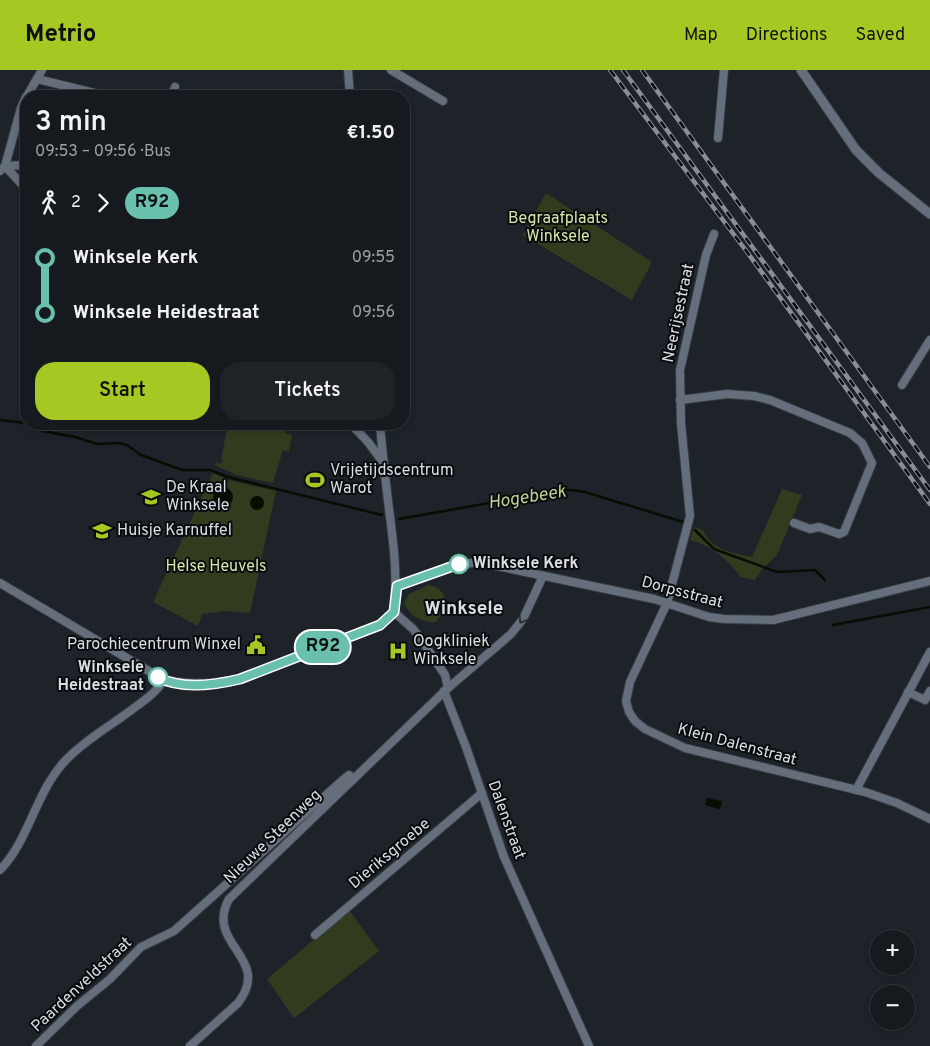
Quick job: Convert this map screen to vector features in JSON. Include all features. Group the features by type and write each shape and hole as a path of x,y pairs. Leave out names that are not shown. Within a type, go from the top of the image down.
{"street":[{"path":"30,90 42,70"},
{"path":"348,70 350,90"},
{"path":"392,70 443,101"},
{"path":"718,138 724,70"},
{"path":"801,70 856,150 879,173 930,214"},
{"path":"37,79 82,90"},
{"path":"2,169 20,111"},
{"path":"2,169 20,166"},
{"path":"2,169 20,184"},
{"name":"Neerijsestraat","path":"668,603 690,516 680,400 680,370 706,255 714,234"},
{"path":"902,385 930,340"},
{"path":"680,400 727,394 754,396 770,400 850,433 862,443 872,463 844,532 838,534 819,527 810,529 794,524"},
{"path":"357,430 383,462"},
{"path":"0,583 164,680 190,685 240,679 380,625 394,612 397,586 395,552 380,430"},
{"name":"Dorpsstraat","path":"397,586 451,566 478,562 622,591 724,619 773,620 930,580"},
{"path":"446,690 518,626 531,604 543,576"},
{"name":"Klein Dalenstraat","path":"668,603 626,694 629,712 636,721 652,733 685,748 856,790 897,803 930,819"},
{"name":"Dalenstraat","path":"394,612 413,629 445,675 446,690 504,857 589,1046"},
{"path":"856,790 930,652"},
{"path":"0,870 14,853 54,773 69,756 143,702 159,688 164,680"},
{"name":"Nieuwe Steenweg","path":"190,1046 238,1002 245,994 248,984 246,965 224,931 223,914 229,898 446,690"},
{"path":"908,692 925,700 930,691"},
{"name":"Paardenveldstraat","path":"36,1046 141,947 174,931 344,779 349,776 354,779"},
{"name":"Dieriksgroebe","path":"315,935 482,793"}],"green space":[{"name":"Begraafplaats Winksele","path":"546,193 652,262 632,300 523,235"},
{"path":"227,430 286,430 285,433 292,435 289,452 283,450 273,483 237,475 214,465 217,462 220,464 223,460 221,459"},
{"name":"Helse Heuvels","path":"213,473 228,480 276,491 250,613 226,611 202,614 198,626 153,602"},
{"path":"782,489 802,495 777,555 762,569 755,580 740,577 718,554 704,545 690,540 694,527 703,530 711,542 717,546 730,552 752,557"},
{"path":"428,585 436,587 446,599 445,608 436,622 417,618 409,612 404,603 409,594"},
{"path":"349,910 379,951 294,1018 267,979"}],"shaded area":[{"path":"223,487 230,490 233,497 230,504 223,507 216,504 213,497 216,490"},
{"path":"254,496 260,496 264,503 260,510 254,510 250,506 250,500"},
{"path":"707,798 722,801 720,809 705,805"}],"waterway":[{"name":"Hogebeek","path":"0,420 20,422"},
{"name":"Hogebeek","path":"41,430 97,444 118,443 127,445 141,455 182,470 210,470 228,477 382,515"},
{"name":"Hogebeek","path":"399,519 562,490 572,490 585,492 683,522"},
{"name":"Hogebeek","path":"695,530 714,549 777,572 815,570 825,580"},
{"name":"Hogebeek","path":"833,625 930,607"}],"railway":[{"path":"610,70 747,252 930,504"},
{"path":"623,70 930,490"},
{"path":"642,70 930,467"}],"bus line":[{"name":"R92","path":"158,677 190,685 240,679 380,625 394,612 397,586 459,564"}],"place":[{"name":"Vrijetijdscentrum Warot","path":"315,480"},
{"name":"De Kraal Winksele","path":"151,497"},
{"name":"Huisje Karnuffel","path":"102,531"},
{"name":"Winksele Kerk","path":"459,564"},
{"name":"Parochiecentrum Winxel","path":"256,645"},
{"name":"Oogkliniek Winksele","path":"398,651"},
{"name":"Winksele Heidestraat","path":"158,677"}],"district":[{"name":"Winksele","path":"464,609"}]}
